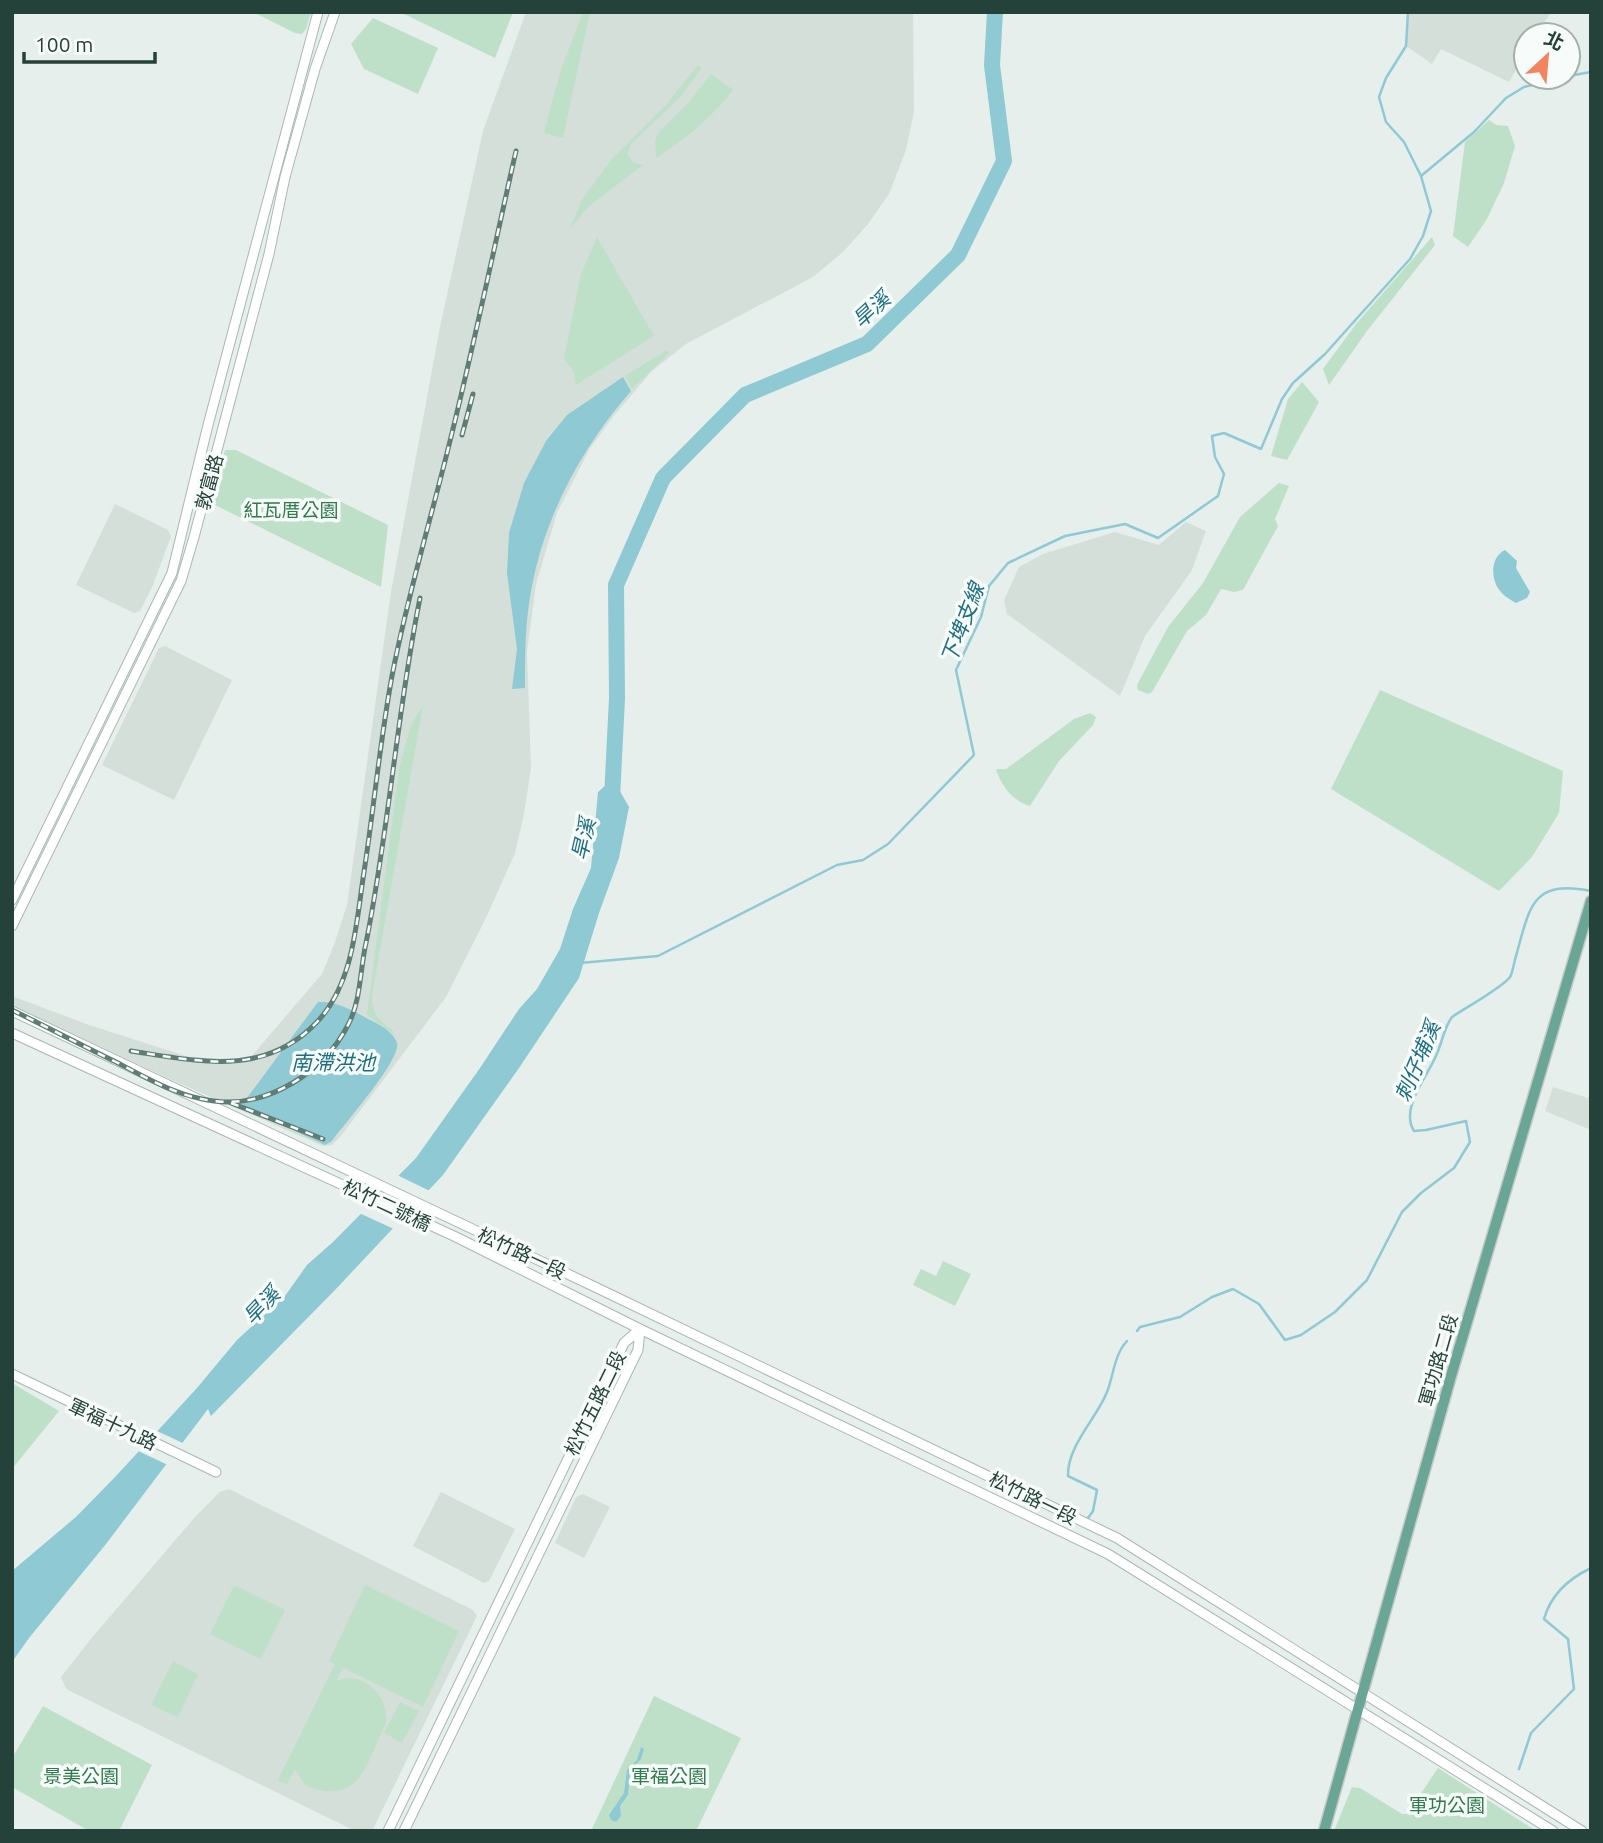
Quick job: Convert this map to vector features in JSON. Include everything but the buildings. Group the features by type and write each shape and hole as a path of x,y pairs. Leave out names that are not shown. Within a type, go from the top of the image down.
{"main road":[{"name":"軍功路二段","path":"1324,1831 1518,1144 1591,901"}],"street":[{"name":"敦富路","path":"12,900 172,573 208,425 318,12"},
{"name":"敦富路","path":"12,926 181,581 265,266 285,177 315,69 335,12"},
{"name":"松竹二號橋","path":"12,1011 454,1221"},
{"name":"松竹二號橋","path":"12,1033 446,1232"},
{"name":"松竹路一段","path":"454,1221 1117,1538 1582,1831"},
{"name":"松竹路一段","path":"446,1232 640,1329 1108,1554 1553,1831"},
{"name":"松竹五路二段","path":"388,1831 624,1343 640,1329"},
{"name":"松竹五路二段","path":"404,1831 638,1350 640,1329"},
{"name":"軍福十九路","path":"12,1374 216,1472"}],"shaded area":[{"path":"526,12 913,12 914,111 906,150 889,194 868,224 843,252 813,277 686,344 652,371 589,450 557,513 536,584 527,652 531,768 515,853 446,997 341,1136 332,1145 323,1146 172,1080 12,1005 12,996 89,1025 211,1064 249,1059 322,974 347,905 391,592 440,327 483,131"},
{"path":"1407,12 1551,12 1546,21 1512,21 1512,77 1509,82 1441,49 1432,64 1406,46"},
{"path":"115,504 168,530 171,536 153,585 140,611 134,613 76,585"},
{"path":"1186,522 1206,531 1192,570 1145,636 1120,696 1007,614 1004,600 1019,567 1043,554 1115,532 1159,545"},
{"path":"165,646 232,680 174,800 102,765 159,648"},
{"path":"1553,1087 1588,1098 1591,1090 1591,1130 1545,1111"},
{"path":"229,1489 473,1610 477,1616 372,1831 355,1831 66,1689 61,1677 90,1640 195,1517 220,1492"},
{"path":"441,1492 515,1529 489,1581 484,1583 413,1546"},
{"path":"583,1494 610,1507 584,1558 555,1543 576,1497"}],"green space":[{"path":"253,12 311,12 302,34"},
{"path":"400,12 513,12 495,58"},
{"path":"583,12 590,12 563,138 544,133 560,72"},
{"path":"373,18 438,48 418,94 364,69 351,44"},
{"path":"698,65 702,68 680,97 631,144 627,154 634,163 643,165 588,207 569,230 582,200 611,160 666,105"},
{"path":"711,74 733,90 697,127 656,158 655,140 659,132 689,102"},
{"path":"1489,120 1496,125 1508,126 1515,146 1504,183 1487,219 1468,247 1453,236 1465,142"},
{"path":"597,237 654,336 576,385 574,372 564,359 581,274"},
{"path":"1432,237 1435,245 1367,331 1329,385 1323,369 1356,324"},
{"path":"667,350 669,353 632,389 625,376"},
{"path":"1302,382 1319,402 1287,460 1271,456 1288,399"},
{"name":"紅瓦厝公園","path":"225,450 236,450 388,525 381,587 211,503"},
{"path":"1279,483 1289,486 1275,519 1278,526 1243,590 1234,592 1221,589 1206,615 1187,631 1152,692 1148,694 1138,690 1137,685 1168,627 1203,583 1240,517"},
{"path":"1380,690 1563,771 1559,813 1532,857 1499,891 1331,789"},
{"path":"423,705 372,996 375,1013 394,1032 392,1033 367,1015 399,768 411,725"},
{"path":"1090,713 1096,717 1093,725 1059,761 1030,806 1013,797 1004,787 996,769 1006,769 1074,719"},
{"path":"943,1261 971,1274 955,1306 913,1285 921,1269 936,1276"},
{"path":"12,1383 59,1411 12,1469"},
{"path":"234,1585 285,1610 261,1659 210,1634"},
{"path":"365,1585 459,1631 423,1707 343,1668 336,1681 356,1679 372,1687 379,1695 386,1713 386,1723 366,1766 359,1778 338,1791 324,1791 305,1785 295,1769 287,1784 278,1780 335,1664 329,1661"},
{"path":"173,1661 198,1674 178,1717 151,1705"},
{"name":"軍福公園","path":"654,1696 741,1738 696,1831 591,1831"},
{"path":"400,1702 419,1711 402,1743 384,1733"},
{"name":"景美公園","path":"43,1706 152,1765 119,1831 89,1831 12,1787 12,1758"},
{"name":"軍功公園","path":"1438,1768 1536,1831 1334,1831 1352,1787 1360,1788 1402,1814 1407,1814"}],"water":[{"path":"623,377 631,391 582,458 547,532 530,599 525,688 512,689 517,649 507,573 509,533 524,483 546,441 567,415"},
{"path":"1505,550 1517,561 1516,568 1530,592 1527,598 1516,603 1501,592 1493,575 1496,558"},
{"path":"613,779 629,807 619,858 579,978 519,1068 443,1175 211,1416 208,1409 12,1662 12,1571 77,1516 197,1388 237,1340 285,1296 307,1265 416,1158 519,1009 537,989 560,949 573,909 591,868 598,792"},
{"name":"南滯洪池","path":"318,1002 338,1005 356,1012 385,1028 397,1043 396,1051 381,1077 332,1141 325,1145 241,1106"},
{"path":"641,1747 644,1749 641,1759 630,1770 628,1795 620,1806 621,1816 616,1822 611,1820 609,1815 624,1793 627,1770 637,1760"}],"pier":[{"path":"395,1174 432,1192 396,1230 357,1212"},
{"path":"155,1430 187,1445 170,1466 136,1450"}],"waterway":[{"name":"旱溪","path":"612,798 617,698 616,585 663,478 745,395 867,344 958,255 1004,161 992,65 995,12"},
{"name":"下埤支線","path":"580,963 658,956 837,865 863,860 888,844 974,755 956,670 981,617 989,586 1008,563 1065,536 1125,524 1158,538 1218,496 1224,474 1215,457 1212,436 1224,433 1261,449 1282,399 1293,383 1325,354 1410,259 1423,236 1431,211 1421,176 1404,142 1386,122 1379,97 1386,78 1406,46 1408,12"},
{"path":"1582,74 1591,72"},
{"path":"1421,176 1474,132 1506,98 1517,91"},
{"name":"刺仔埔溪","path":"1137,1331 1140,1327 1180,1317 1212,1297 1233,1289 1259,1304 1285,1340 1301,1335 1335,1312 1367,1280 1402,1212 1421,1193 1454,1168 1470,1142 1466,1121 1414,1131 1411,1122 1412,1104 1452,1017 1492,992 1510,977 1525,923 1536,901 1545,893 1556,889 1591,891"},
{"name":"刺仔埔溪","path":"1088,1518 1093,1511 1097,1490 1068,1476 1069,1465 1077,1443 1102,1402 1117,1359 1127,1341"},
{"path":"1519,1769 1531,1733 1574,1689 1568,1639 1544,1619 1547,1610 1562,1588 1591,1568"}],"railway":[{"path":"131,1051 205,1061 253,1058 275,1052 297,1040 317,1022 339,989 355,932 398,646 459,405 516,151"},
{"path":"462,435 473,394"},
{"path":"12,1010 163,1086 214,1101 234,1102 274,1092 309,1072 325,1058 348,1025 358,995 420,598"},
{"path":"231,1103 323,1139"}]}
